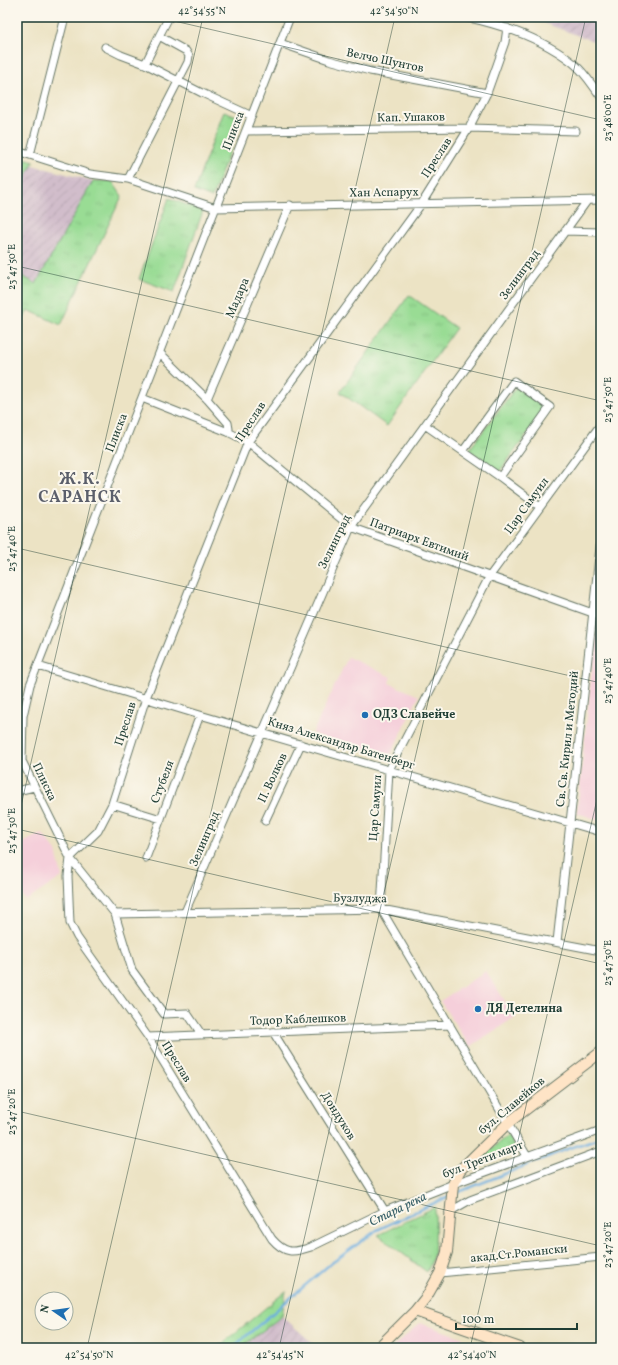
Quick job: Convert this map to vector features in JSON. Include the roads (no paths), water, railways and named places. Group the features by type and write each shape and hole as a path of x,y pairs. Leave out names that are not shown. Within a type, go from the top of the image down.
{"street":[{"path":"30,155 65,17"},
{"path":"145,64 168,17"},
{"name":"Плиска","path":"115,914 70,858 34,787 22,761 23,716 30,685 290,17"},
{"path":"465,17 490,22 507,28 552,49 572,62 589,79 601,97"},
{"name":"Преслав","path":"287,1251 279,1248 272,1239 148,1037 76,937 70,924 68,876 70,858 98,831 112,804 146,698 248,442 422,203 469,128 487,93 505,42 507,28"},
{"path":"128,179 188,62 189,56 186,51 159,36"},
{"name":"Велчо Шунтов","path":"280,43 329,60 370,71 487,93"},
{"path":"105,47 145,64 179,82 252,116"},
{"name":"Кап. Ушаков","path":"246,131 469,128 576,131"},
{"path":"17,151 90,174 128,179 216,208"},
{"name":"Хан Аспарух","path":"216,208 290,205 601,200"},
{"name":"Зелинград","path":"185,912 351,528 587,201"},
{"name":"Мадара","path":"207,399 290,205"},
{"path":"565,231 601,232"},
{"path":"160,353 207,399 228,423 228,432"},
{"path":"463,451 514,381 550,407 500,477"},
{"name":"Патриарх Евтимий","path":"142,398 228,432 248,442 351,528 601,616"},
{"name":"Цар Самуил","path":"381,909 389,770 489,577 601,424"},
{"path":"425,425 500,477 540,507"},
{"name":"Св. Св. Кирил и Методий","path":"558,942 601,538"},
{"name":"Княз Александър Батенберг","path":"38,666 601,832"},
{"name":"Стубеля","path":"146,858 200,715"},
{"name":"П. Волков","path":"265,821 301,744"},
{"path":"17,791 34,787"},
{"path":"112,804 161,819"},
{"path":"381,909 527,1156"},
{"name":"Бузлуджа","path":"115,914 381,909 601,951"},
{"path":"115,914 132,970 164,1014 186,1013 202,1035"},
{"name":"Тодор Каблешков","path":"148,1037 450,1026"},
{"name":"Дондуков","path":"273,1032 385,1211"},
{"name":"бул. Славейков","path":"452,1187 460,1170 508,1123 601,1052"},
{"name":"бул. Трети март","path":"287,1251 298,1251 311,1247 385,1211 452,1187 527,1156 601,1130"},
{"path":"450,1207 601,1151"},
{"path":"378,1348 415,1311 427,1296 440,1273 447,1252 452,1187"},
{"name":"акад.Ст.Романски","path":"440,1273 601,1257"},
{"path":"415,1311 520,1348"}],"waterway":[{"name":"Стара река","path":"454,1194 601,1137"},
{"name":"Стара река","path":"232,1348 329,1265 377,1230 449,1196"}],"place":[{"name":"ОДЗ Славейче","path":"365,715"},
{"name":"ДЯ Детелина","path":"478,1009"}],"district":[{"name":"Ж.К. САРАНСК","path":"80,489"}]}
